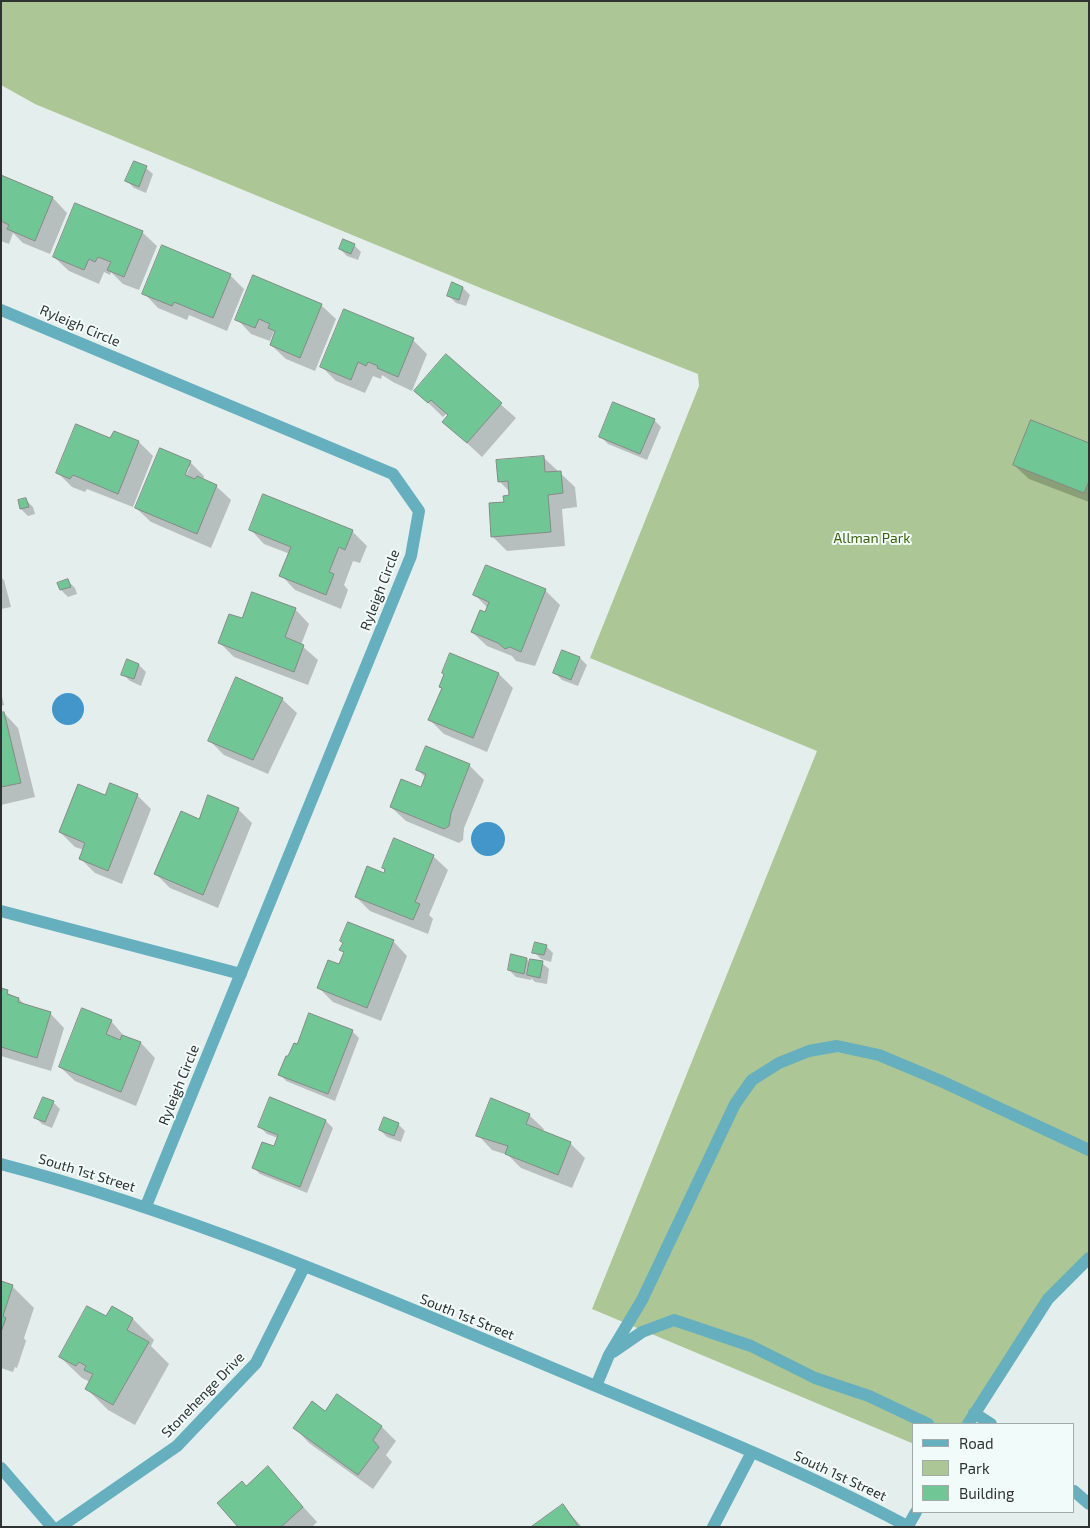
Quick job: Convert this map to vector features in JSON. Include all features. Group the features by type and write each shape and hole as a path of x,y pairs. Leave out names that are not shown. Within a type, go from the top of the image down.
{"street":[{"name":"Ryleigh Circle","path":"1,310 393,474 419,511 411,556 146,1206"},
{"path":"1,910 241,974"},
{"path":"596,1386 609,1355 642,1300 735,1104 752,1080 779,1063 809,1051 837,1046 879,1055 942,1081 1089,1150"},
{"name":"South 1st Street","path":"1,1164 73,1183 146,1206 304,1267 752,1452 830,1487 908,1526"},
{"path":"987,1423 971,1419 1048,1299 1089,1258"},
{"name":"Stonehenge Drive","path":"60,1527 177,1446 256,1363 304,1267"},
{"path":"609,1355 642,1332 674,1320 751,1346 815,1378 869,1396 926,1423"},
{"path":"713,1527 752,1452"},
{"path":"1,1468 52,1527"},
{"path":"1075,1492 1089,1504"},
{"path":"908,1526 915,1513"}],"green space":[{"name":"Allman Park","path":"1,1 1089,1 1089,1258 1048,1299 969,1423 912,1423 912,1443 592,1309 817,751 590,658 699,386 698,374 483,289 35,104 1,85"}],"water":[{"path":"68,693 80,697 84,709 80,721 68,725 56,721 52,709 56,697"},
{"path":"488,822 500,827 505,839 500,851 488,856 476,851 471,839 476,827"}],"building":[{"path":"134,161 147,166 139,187 125,181"},
{"path":"1,175 53,197 35,241 7,229 9,225 1,221"},
{"path":"75,203 143,231 124,277 107,270 111,262 98,257 95,262 89,259 84,270 53,257"},
{"path":"343,239 355,244 351,254 339,249"},
{"path":"162,245 231,274 213,318 174,302 172,306 142,294"},
{"path":"253,275 322,304 300,358 270,345 275,331 268,328 270,324 259,319 255,328 235,320"},
{"path":"452,282 463,287 459,300 447,296"},
{"path":"344,309 414,338 398,377 368,362 366,366 358,362 351,380 320,367"},
{"path":"446,354 502,403 467,443 442,422 448,415 431,400 428,403 414,391"},
{"path":"613,402 655,419 640,454 599,437"},
{"path":"1031,420 1089,443 1089,481 1084,493 1013,465"},
{"path":"76,424 110,438 114,431 139,441 118,494 73,475 70,479 56,473"},
{"path":"160,448 191,461 185,475 195,479 197,476 217,485 197,534 135,508"},
{"path":"544,456 545,472 561,471 563,493 548,495 551,532 491,537 489,503 504,502 503,496 509,495 508,481 498,482 496,460"},
{"path":"263,494 353,530 345,550 339,547 329,572 334,574 326,595 279,576 291,547 249,530"},
{"path":"26,498 29,507 20,509 18,500"},
{"path":"486,565 546,589 521,652 510,647 505,649 498,643 471,632 480,610 485,612 489,602 473,595"},
{"path":"68,579 71,587 60,590 57,583"},
{"path":"252,592 296,608 285,637 304,645 294,672 218,643 229,614 242,618"},
{"path":"562,650 580,657 571,680 553,673"},
{"path":"450,653 499,673 473,738 428,720 442,688 439,687 444,674 442,673"},
{"path":"127,659 139,664 134,679 121,675"},
{"path":"236,677 283,698 253,760 208,741"},
{"path":"4,712 21,783 1,787 1,713"},
{"path":"426,746 470,764 451,813 449,826 444,829 390,807 401,779 421,787 426,774 416,770"},
{"path":"110,783 138,794 108,871 79,859 85,843 59,832 78,784 105,795"},
{"path":"208,795 239,808 203,895 154,874 181,811 199,819"},
{"path":"394,838 434,855 415,902 420,904 413,920 355,897 367,866 384,873 385,869 382,868"},
{"path":"348,922 394,940 367,1008 317,988 328,960 339,964 344,952 339,950 343,943 340,941"},
{"path":"535,942 547,945 544,955 532,953"},
{"path":"511,954 527,958 524,974 508,970"},
{"path":"530,959 543,961 540,978 527,975"},
{"path":"1,988 8,990 7,994 19,998 18,1002 51,1012 37,1058 1,1047"},
{"path":"82,1008 112,1020 106,1034 120,1040 122,1035 141,1042 121,1092 59,1067"},
{"path":"309,1013 353,1030 328,1094 278,1075 286,1056 288,1056 294,1043 297,1044"},
{"path":"43,1097 54,1101 45,1122 34,1118"},
{"path":"270,1097 326,1120 300,1187 252,1168 262,1142 274,1146 278,1135 258,1127"},
{"path":"491,1098 530,1114 526,1124 571,1142 558,1175 505,1154 508,1146 476,1136"},
{"path":"384,1117 399,1123 394,1136 379,1130"},
{"path":"1,1281 13,1285 3,1316 6,1318 1,1332"},
{"path":"87,1306 106,1316 112,1306 133,1318 127,1330 149,1342 113,1405 85,1389 93,1374 84,1370 86,1366 79,1362 76,1366 59,1357"},
{"path":"337,1394 382,1426 373,1440 379,1447 358,1475 293,1428 312,1401 325,1411"},
{"path":"268,1466 303,1507 281,1527 238,1527 217,1503 242,1481 246,1486"},
{"path":"563,1504 579,1527 531,1527"}]}
